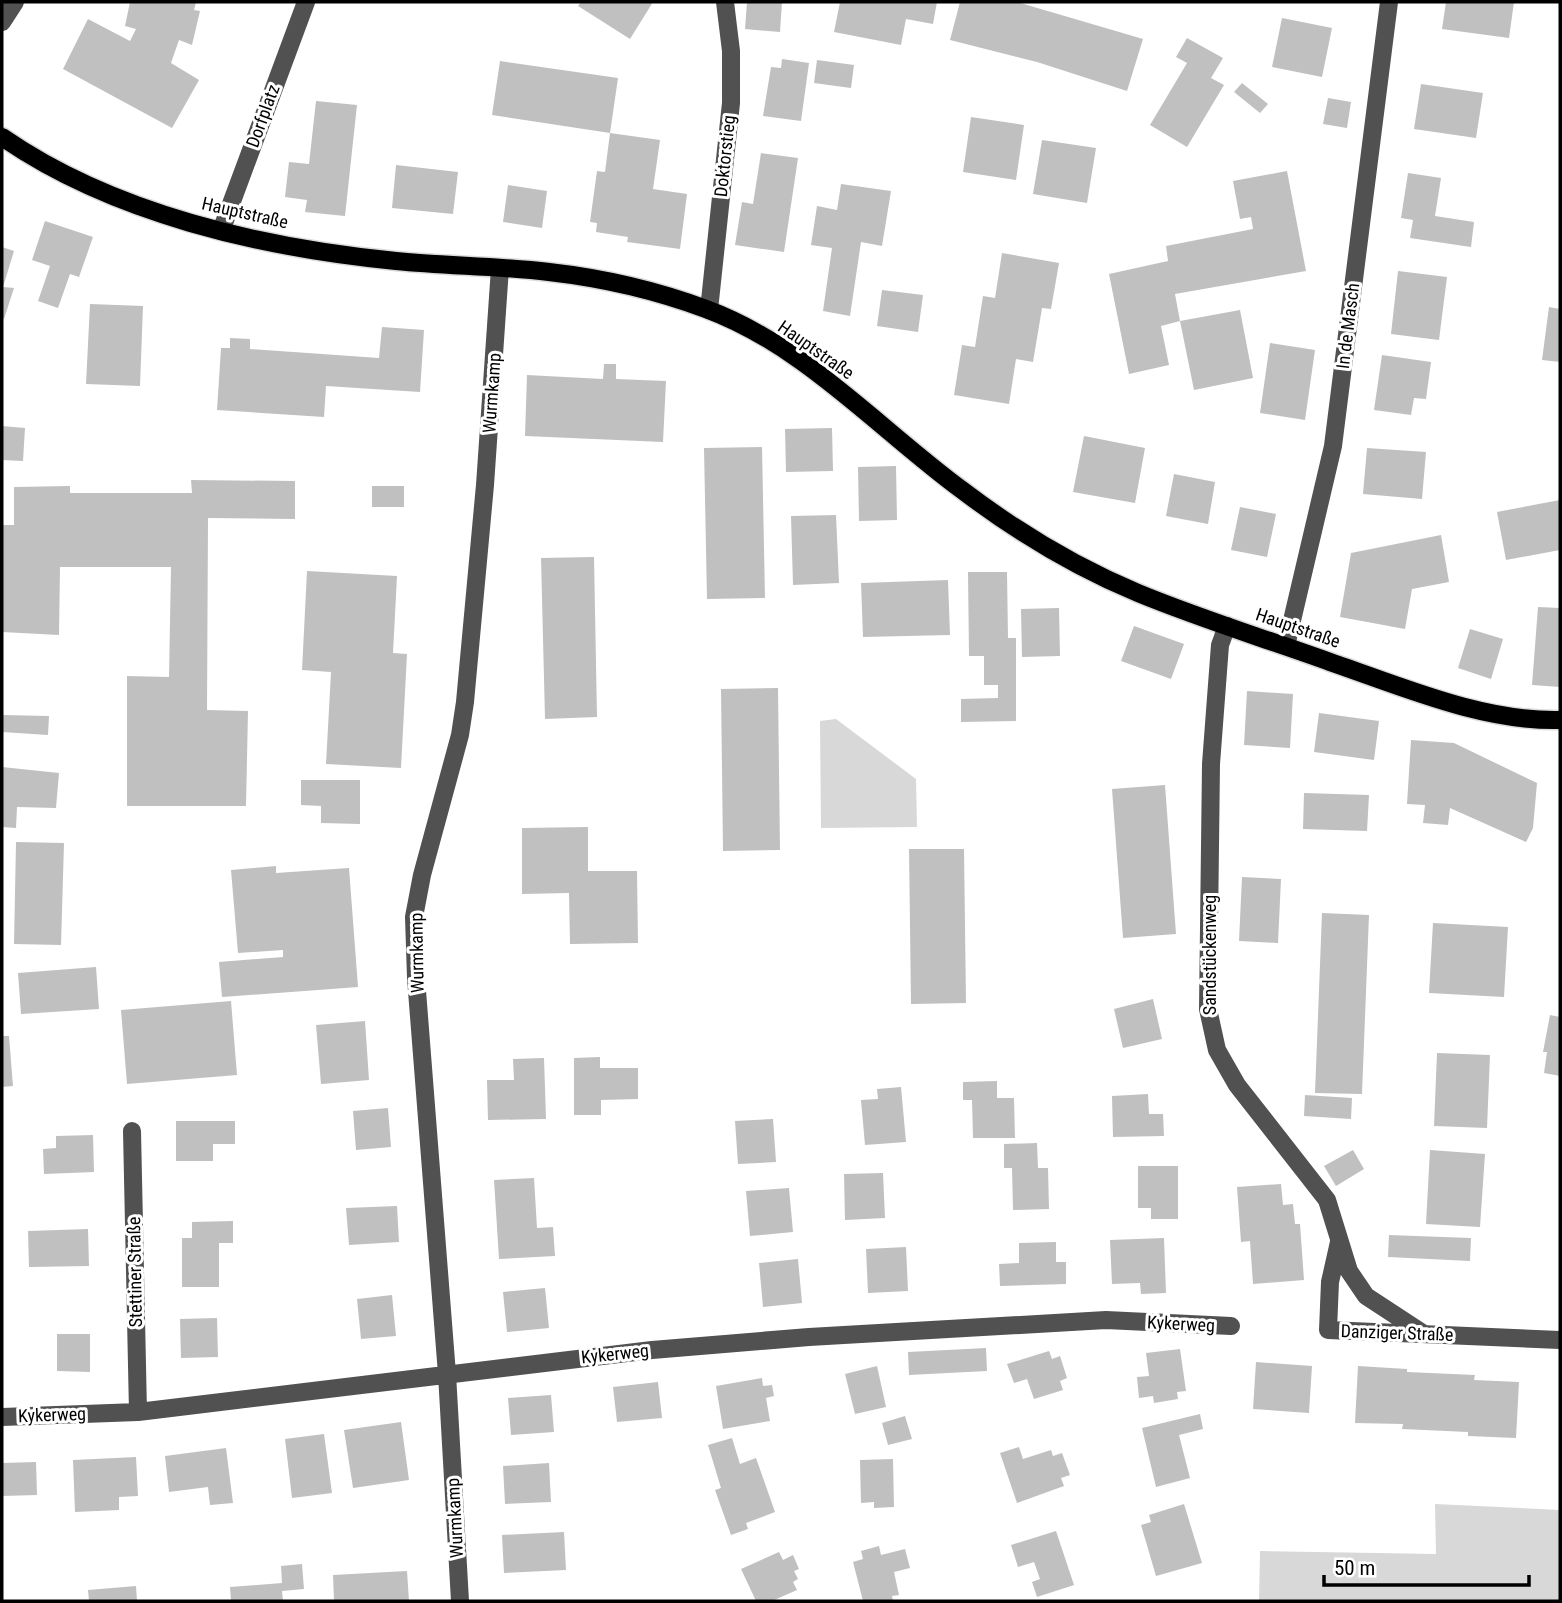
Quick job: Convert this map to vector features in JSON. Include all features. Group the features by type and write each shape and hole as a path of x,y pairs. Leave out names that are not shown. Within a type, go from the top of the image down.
{"main road":[{"name":"Hauptstraße","path":"2,137 86,186 221,231 308,249 379,259 500,268 606,280 649,290 709,310 751,330 794,357 962,491 1035,541 1136,592 1436,699 1520,718 1560,720"}],"street":[{"path":"2,22 15,2"},
{"name":"Dorfplatz","path":"221,231 306,2"},
{"name":"Doktorstieg","path":"709,310 731,103 731,51 725,2"},
{"name":"In de Masch","path":"1286,646 1333,446 1389,2"},
{"name":"Wurmkamp","path":"460,1601 447,1374 421,1046 414,917 422,875 460,735 465,702 485,485 500,268"},
{"name":"Sandstückenweg","path":"1227,625 1220,645 1211,764 1208,1009 1216,1050 1237,1085 1327,1200 1349,1271 1366,1296 1424,1334"},
{"name":"Stettiner Straße","path":"132,1131 138,1412"},
{"name":"Danziger Straße","path":"1340,1238 1330,1282 1328,1330 1560,1339"},
{"name":"Kykerweg","path":"2,1417 138,1412 652,1350 958,1327 1106,1320 1231,1326"}],"shaded area":[{"path":"836,719 916,779 917,827 821,828 820,721"},
{"path":"1435,1504 1560,1510 1560,1601 1259,1601 1260,1551 1436,1554"}],"building":[{"path":"130,2 196,2 194,10 200,11 192,45 179,40 171,63 199,80 172,128 63,69 88,19 130,41 136,29 125,26"},
{"path":"581,2 653,2 630,39 578,6"},
{"path":"747,2 782,2 780,32 745,29"},
{"path":"840,2 937,2 933,24 906,19 901,45 834,32"},
{"path":"960,2 1017,2 1143,39 1127,91 1037,62 950,40"},
{"path":"1446,2 1514,2 1509,38 1442,29"},
{"path":"1282,18 1332,28 1322,77 1272,67"},
{"path":"1187,38 1223,58 1211,78 1224,85 1187,147 1150,125 1187,63 1176,57"},
{"path":"782,59 809,63 801,121 763,116 771,67 781,68"},
{"path":"817,60 854,65 851,88 814,83"},
{"path":"500,61 618,78 610,133 492,115"},
{"path":"1242,83 1268,104 1260,113 1234,92"},
{"path":"1421,84 1483,93 1476,138 1414,129"},
{"path":"1328,98 1351,102 1347,128 1323,124"},
{"path":"316,101 357,105 345,216 305,212 307,200 285,197 289,162 309,164"},
{"path":"971,117 1024,125 1016,180 963,172"},
{"path":"610,133 660,140 653,189 687,194 680,249 627,242 628,237 596,232 597,223 590,222 597,171 605,172"},
{"path":"1042,140 1096,148 1087,203 1033,194"},
{"path":"761,153 798,158 784,252 735,245 742,202 753,204"},
{"path":"396,165 458,172 453,214 392,208"},
{"path":"1287,171 1306,271 1175,294 1180,321 1161,326 1169,365 1129,374 1109,274 1168,261 1166,246 1253,229 1251,217 1240,219 1233,181"},
{"path":"1408,173 1441,178 1435,216 1474,222 1471,247 1410,238 1413,220 1401,218"},
{"path":"841,184 891,191 882,246 861,242 850,316 823,311 832,248 811,245 817,206 837,210"},
{"path":"508,185 547,191 542,228 503,222"},
{"path":"45,221 93,237 79,277 70,274 58,308 38,301 50,266 32,260"},
{"path":"2,247 14,251 3,287 14,288 4,319 2,318"},
{"path":"1002,253 1059,263 1051,309 1042,308 1033,362 1016,359 1009,404 954,395 962,345 975,347 983,296 995,298"},
{"path":"1398,271 1447,277 1439,340 1391,334"},
{"path":"882,290 923,295 918,332 877,326"},
{"path":"90,304 143,306 140,386 86,384"},
{"path":"1549,307 1560,309 1560,362 1542,360"},
{"path":"1240,310 1253,378 1194,390 1180,321"},
{"path":"382,327 424,330 420,392 326,386 324,417 217,410 221,348 230,348 230,338 250,339 250,349 379,358"},
{"path":"1270,343 1315,350 1305,420 1260,413"},
{"path":"1382,355 1431,362 1426,399 1414,398 1411,415 1374,410"},
{"path":"604,364 616,364 616,379 666,381 663,442 525,436 527,375 603,379"},
{"path":"2,426 25,428 23,461 2,460"},
{"path":"832,428 833,471 786,472 785,429"},
{"path":"1084,436 1145,448 1135,503 1073,492"},
{"path":"762,447 765,598 707,599 704,448"},
{"path":"1367,448 1426,452 1422,499 1363,494"},
{"path":"896,466 897,520 859,521 858,467"},
{"path":"1174,474 1215,482 1208,524 1166,516"},
{"path":"191,480 295,481 295,519 208,518 207,710 248,711 246,806 127,806 127,676 169,677 171,567 60,567 59,635 2,632 2,525 14,525 14,487 70,486 70,493 192,493"},
{"path":"372,486 404,486 404,507 372,507"},
{"path":"1560,500 1560,550 1506,560 1497,512"},
{"path":"1240,507 1276,514 1267,557 1231,550"},
{"path":"836,515 839,583 793,585 791,516"},
{"path":"1441,535 1449,582 1412,589 1405,629 1340,617 1351,553"},
{"path":"594,557 597,717 545,719 541,558"},
{"path":"307,571 397,576 393,653 407,654 401,768 326,764 331,672 302,670"},
{"path":"968,572 1007,572 1008,638 1016,638 1016,721 961,722 961,699 998,698 998,685 984,685 984,656 969,656"},
{"path":"948,580 950,635 863,637 861,583"},
{"path":"1538,607 1560,608 1560,687 1532,685"},
{"path":"1059,608 1060,656 1022,657 1021,609"},
{"path":"1134,626 1184,644 1171,679 1121,661"},
{"path":"1470,629 1503,639 1491,679 1458,668"},
{"path":"778,688 780,850 723,851 721,689"},
{"path":"1247,691 1293,694 1290,748 1244,745"},
{"path":"1319,713 1379,721 1374,760 1314,752"},
{"path":"2,715 49,716 48,735 2,732"},
{"path":"1411,740 1454,743 1537,783 1533,828 1526,842 1450,808 1448,825 1423,823 1425,805 1407,804"},
{"path":"2,767 59,773 56,808 17,807 16,828 2,827"},
{"path":"301,780 360,780 360,824 321,823 321,806 301,805"},
{"path":"1165,785 1176,934 1123,938 1112,789"},
{"path":"1304,793 1369,795 1367,831 1303,829"},
{"path":"588,827 588,871 637,871 638,943 570,944 569,893 522,894 522,828"},
{"path":"16,842 64,843 61,945 14,944"},
{"path":"909,849 964,849 966,1003 911,1004"},
{"path":"276,866 276,873 349,868 358,987 222,997 219,962 283,957 283,950 238,953 231,870"},
{"path":"1242,877 1281,879 1278,943 1239,941"},
{"path":"1322,913 1369,915 1362,1094 1315,1093"},
{"path":"1433,923 1508,927 1504,997 1429,993"},
{"path":"96,967 99,1009 21,1014 18,973"},
{"path":"1153,999 1162,1039 1123,1048 1114,1009"},
{"path":"231,1001 237,1075 127,1084 121,1010"},
{"path":"1550,1015 1560,1017 1560,1076 1544,1073 1547,1052 1543,1052"},
{"path":"365,1021 369,1080 321,1084 316,1025"},
{"path":"2,1036 9,1036 13,1086 2,1087"},
{"path":"1437,1053 1490,1055 1487,1128 1434,1126"},
{"path":"600,1057 600,1068 638,1068 638,1099 601,1100 601,1115 574,1115 574,1058"},
{"path":"544,1058 546,1119 488,1120 487,1080 514,1080 513,1059"},
{"path":"997,1081 997,1098 1014,1098 1015,1138 973,1138 972,1100 963,1100 963,1082"},
{"path":"901,1087 906,1142 865,1145 861,1100 878,1099 877,1089"},
{"path":"1148,1094 1149,1114 1163,1114 1164,1136 1113,1137 1112,1096"},
{"path":"1305,1095 1352,1098 1351,1119 1304,1116"},
{"path":"388,1108 391,1147 356,1150 353,1111"},
{"path":"773,1119 776,1162 738,1164 735,1121"},
{"path":"176,1121 235,1121 235,1144 213,1144 213,1161 176,1161"},
{"path":"93,1135 94,1172 44,1174 43,1149 56,1148 56,1136"},
{"path":"1037,1143 1038,1168 1048,1168 1049,1209 1013,1210 1012,1168 1004,1168 1004,1144"},
{"path":"1353,1150 1364,1169 1336,1186 1324,1166"},
{"path":"1430,1150 1485,1154 1480,1227 1426,1224"},
{"path":"1138,1166 1178,1166 1178,1219 1151,1219 1151,1208 1138,1208"},
{"path":"883,1173 885,1218 845,1220 844,1174"},
{"path":"534,1178 537,1228 553,1227 555,1256 499,1259 494,1180"},
{"path":"1281,1184 1283,1205 1293,1204 1295,1224 1300,1224 1304,1280 1253,1284 1250,1241 1241,1242 1237,1187"},
{"path":"789,1188 793,1232 750,1236 746,1191"},
{"path":"397,1206 399,1242 349,1245 346,1208"},
{"path":"233,1221 233,1243 219,1243 219,1287 182,1287 182,1238 192,1238 192,1222"},
{"path":"88,1229 89,1266 29,1267 28,1231"},
{"path":"1389,1235 1471,1238 1470,1261 1388,1257"},
{"path":"1164,1238 1166,1293 1141,1294 1140,1283 1112,1284 1110,1240"},
{"path":"1056,1242 1056,1262 1066,1262 1066,1284 1000,1286 999,1264 1019,1263 1019,1243"},
{"path":"906,1247 908,1291 868,1293 866,1249"},
{"path":"798,1259 802,1303 763,1307 759,1263"},
{"path":"545,1288 549,1328 507,1332 503,1292"},
{"path":"392,1295 396,1336 361,1339 357,1299"},
{"path":"217,1318 218,1357 181,1358 180,1319"},
{"path":"57,1334 90,1334 90,1372 57,1371"},
{"path":"986,1348 987,1371 909,1375 908,1352"},
{"path":"1180,1349 1186,1391 1177,1392 1178,1399 1154,1403 1153,1396 1139,1398 1137,1377 1149,1376 1146,1353"},
{"path":"1049,1351 1052,1359 1060,1356 1067,1378 1060,1381 1063,1390 1034,1399 1027,1379 1014,1383 1007,1364"},
{"path":"1256,1362 1312,1366 1309,1413 1253,1409"},
{"path":"877,1366 886,1407 855,1414 845,1374"},
{"path":"1358,1366 1407,1369 1407,1372 1475,1375 1474,1380 1519,1382 1516,1438 1468,1436 1468,1432 1402,1429 1403,1424 1355,1423"},
{"path":"762,1378 763,1386 772,1385 774,1396 766,1398 770,1421 723,1429 716,1386"},
{"path":"658,1382 662,1418 617,1422 613,1387"},
{"path":"551,1395 554,1432 511,1435 508,1398"},
{"path":"1200,1414 1203,1429 1179,1435 1190,1478 1156,1487 1142,1428"},
{"path":"905,1416 912,1439 888,1445 882,1423"},
{"path":"401,1422 409,1480 353,1488 344,1430"},
{"path":"324,1434 332,1493 292,1498 285,1439"},
{"path":"732,1438 740,1464 756,1458 775,1512 746,1523 748,1529 731,1535 715,1490 721,1488 708,1445"},
{"path":"1019,1447 1023,1459 1051,1450 1053,1456 1062,1453 1070,1475 1061,1478 1064,1486 1017,1503 1000,1453"},
{"path":"226,1448 233,1503 210,1505 208,1487 169,1492 165,1456"},
{"path":"136,1457 138,1496 119,1497 119,1510 75,1512 73,1460"},
{"path":"893,1459 894,1507 874,1508 874,1502 861,1503 860,1460"},
{"path":"36,1462 37,1495 2,1496 2,1463"},
{"path":"549,1463 551,1502 505,1504 503,1466"},
{"path":"1184,1504 1202,1563 1156,1576 1141,1525 1151,1522 1149,1515"},
{"path":"1056,1531 1074,1585 1037,1597 1032,1582 1040,1579 1034,1562 1018,1567 1011,1545"},
{"path":"564,1532 566,1570 504,1573 502,1535"},
{"path":"879,1546 881,1555 905,1549 910,1568 894,1572 899,1595 892,1596 893,1601 863,1601 853,1562 863,1559 861,1551"},
{"path":"779,1552 783,1560 793,1555 799,1569 794,1571 798,1579 793,1582 797,1590 772,1601 756,1601 741,1569"},
{"path":"302,1564 304,1589 282,1591 283,1601 231,1601 230,1587 282,1583 281,1566"},
{"path":"407,1571 409,1601 334,1601 333,1575"},
{"path":"136,1586 137,1601 89,1601 88,1590"}]}
